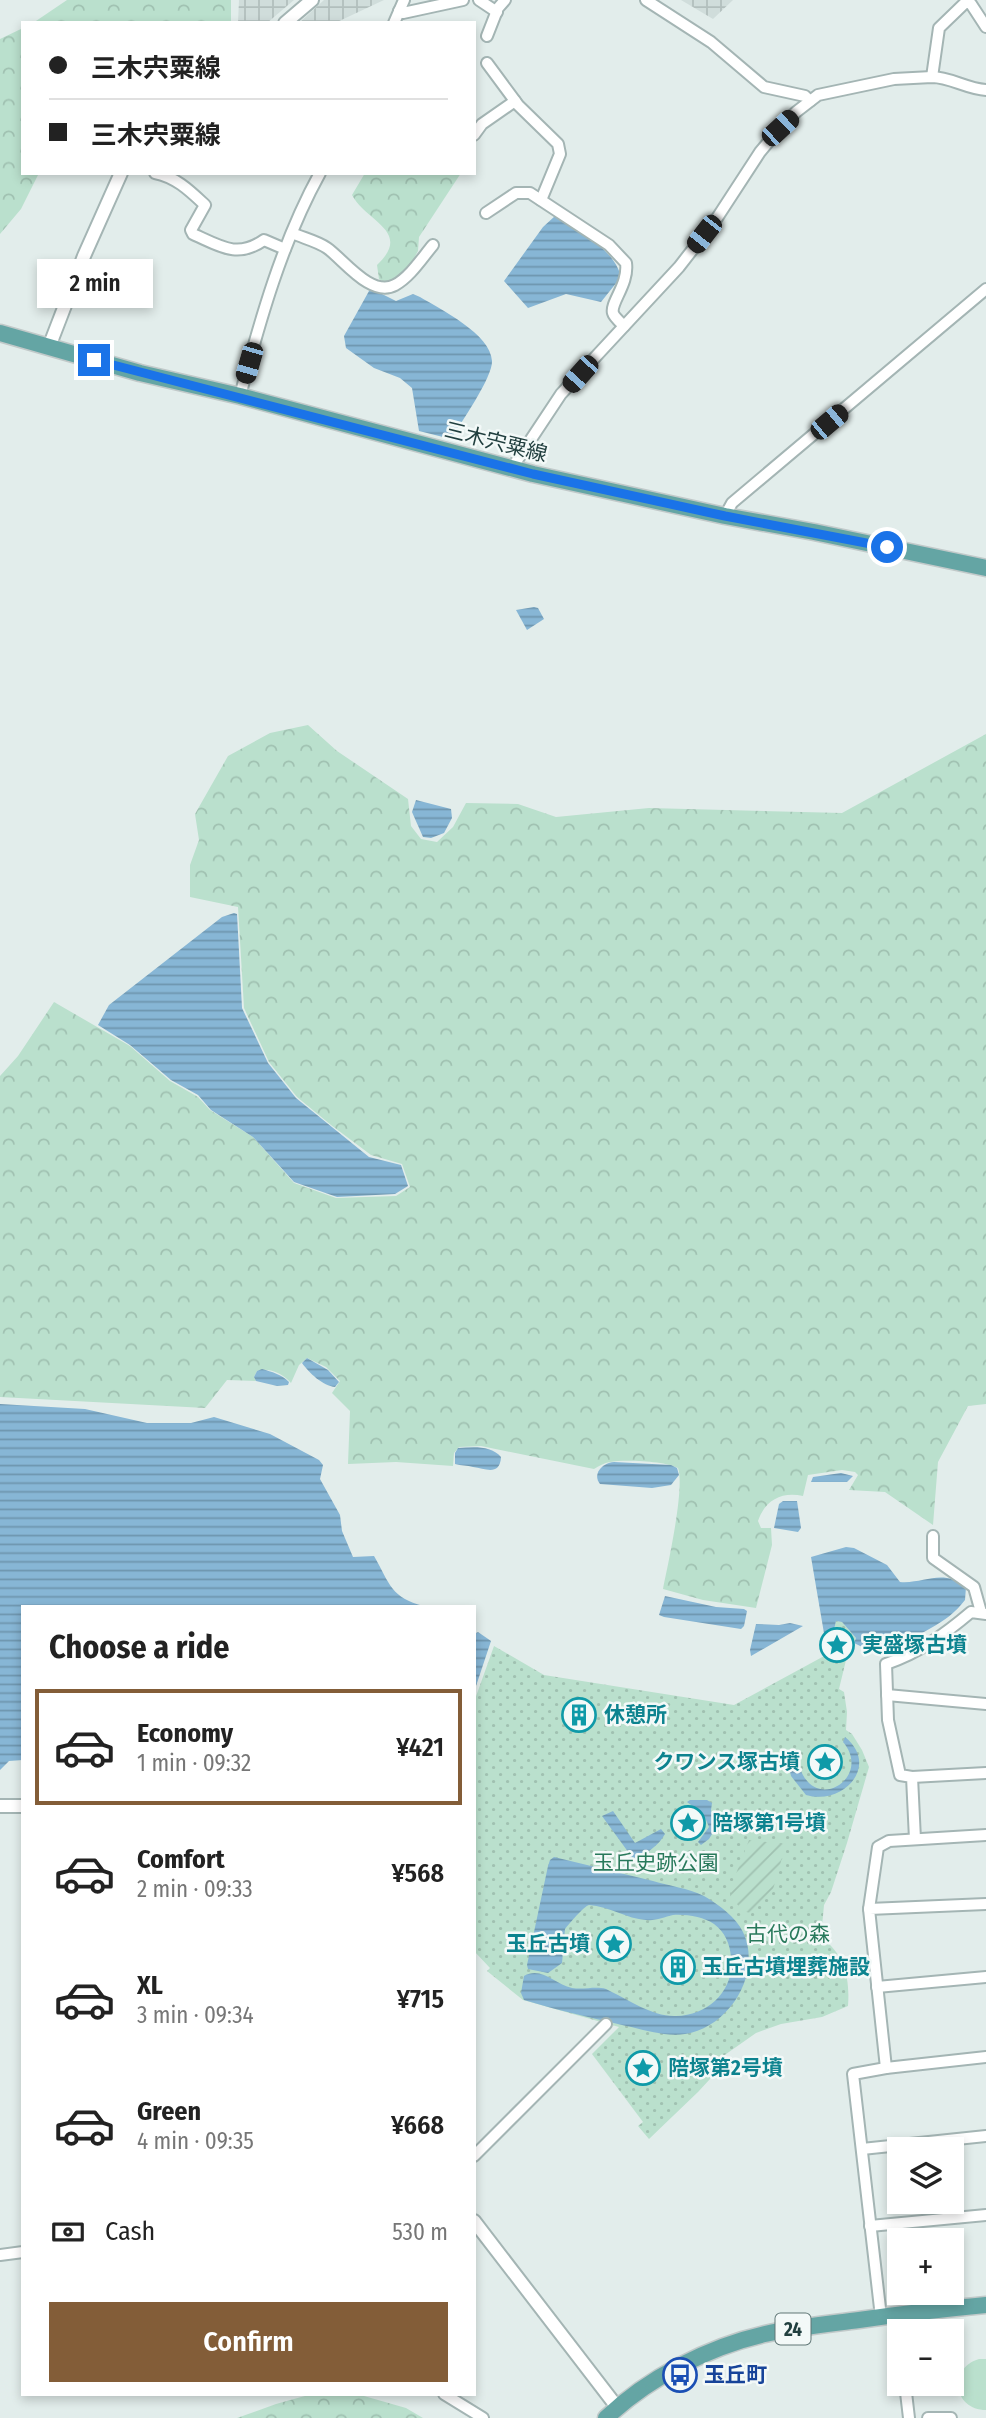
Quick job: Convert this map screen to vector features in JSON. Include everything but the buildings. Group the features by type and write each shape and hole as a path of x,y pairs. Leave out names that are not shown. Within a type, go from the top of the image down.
{"main road":[{"name":"三木宍粟線","path":"0,333 140,373 240,396 512,468 725,516 986,568"},
{"name":"24","path":"612,2413 665,2375 695,2359 763,2335 986,2305"}],"street":[{"path":"287,21 312,0"},
{"path":"395,21 404,0"},
{"path":"400,11 402,13 463,0"},
{"path":"479,0 496,12"},
{"path":"487,36 496,12 505,0"},
{"path":"646,0 711,42 764,88 805,96 810,100"},
{"path":"932,77 939,27 966,2 971,4 986,27"},
{"path":"487,63 515,101 549,133 560,149 541,200"},
{"path":"512,468 562,394 679,267 717,218 760,152 780,128 810,100 818,94 894,79 938,77 972,89 986,90"},
{"path":"476,132 482,124 515,101"},
{"path":"49,347 84,256 120,175"},
{"path":"165,175 184,185 205,205 191,230 193,234 230,250 255,246 264,240 285,249"},
{"path":"240,396 285,249 319,175"},
{"path":"486,213 520,192 530,193 609,245 626,263 626,278 613,304 613,313 624,326"},
{"path":"292,233 327,248 345,267 381,287 396,285 433,245"},
{"path":"725,516 732,503 986,289"},
{"path":"933,1536 933,1558 974,1587 981,1597 984,1613 971,1612 910,1656 886,1664 888,1720 900,1775 912,1777 986,1773"},
{"path":"887,1695 986,1704"},
{"path":"912,1777 915,1839"},
{"path":"0,1806 21,1806"},
{"path":"886,2068 869,1909 878,1847 889,1841 986,1835"},
{"path":"869,1909 986,1903"},
{"path":"877,1987 986,1977"},
{"path":"476,2154 606,2024"},
{"path":"890,2319 870,2226 853,2074 986,2057"},
{"path":"862,2149 986,2136"},
{"path":"870,2226 986,2215"},
{"path":"476,2224 612,2413"},
{"path":"0,2255 21,2252"},
{"path":"447,2396 483,2418"},
{"path":"906,2396 909,2418"},
{"path":"928,2418 951,2418"}],"shaded area":[{"path":"239,0 294,0 269,21 238,21"},
{"path":"324,0 384,0 339,21 301,21"},
{"path":"681,0 733,0 713,19"}],"green space":[{"path":"67,0 231,0 231,21 36,21"},
{"path":"21,29 21,175 38,175 21,209 0,234 0,39"},
{"path":"364,175 460,175 419,237 418,251 412,262 394,280 385,283 379,279 377,265 387,253 389,235 352,195"},
{"path":"308,725 337,751 408,799 411,826 421,839 437,842 453,827 466,803 518,804 556,817 649,808 842,813 986,734 986,1404 968,1406 938,1462 933,1525 885,1492 849,1490 858,1475 855,1472 842,1470 808,1475 803,1496 788,1495 775,1499 765,1508 758,1521 761,1528 771,1528 772,1545 756,1608 703,1600 663,1589 678,1508 678,1468 655,1462 625,1461 608,1462 594,1469 481,1446 459,1447 454,1453 453,1466 396,1462 348,1464 350,1411 332,1393 340,1381 326,1367 307,1358 299,1365 291,1383 280,1374 266,1370 257,1371 254,1377 256,1381 227,1380 205,1408 0,1397 0,1076 18,1056 54,1002 130,1046 170,1081 198,1097 210,1110 253,1137 294,1183 336,1198 396,1196 410,1187 402,1164 371,1155 331,1125 297,1097 269,1062 244,1008 238,907 190,897 190,865 199,840 195,814 228,756 270,733"},
{"name":"玉丘史跡公園","path":"836,1621 842,1622 856,1638 847,1656 839,1689 844,1692 846,1730 852,1734 862,1750 869,1767 847,1843 824,1905 821,1937 841,1959 847,1977 848,2006 822,2017 781,2024 756,2033 719,2059 710,2079 649,2139 638,2126 643,2122 592,2054 619,2027 523,2000 487,1971 490,1968 476,1953 476,1696 494,1646 544,1675 734,1705 826,1655 826,1646"},
{"path":"749,1840 786,1844 772,1893 750,1913 743,1911 730,1896"},
{"path":"986,2359 986,2410 975,2408 961,2396 964,2396 964,2369 969,2364"},
{"path":"305,2396 364,2396 406,2408 423,2418 237,2418"}],"water":[{"path":"555,216 594,241 611,257 617,267 621,277 601,302 566,294 528,308 504,281 543,227"},
{"path":"369,291 376,291 396,301 413,294 420,297 463,323 483,341 489,351 492,361 487,378 451,439 419,431 412,388 400,378 374,368 346,348 344,336"},
{"path":"538,608 544,619 527,630 516,610"},
{"path":"416,800 451,809 452,818 444,833 431,838 423,837 412,812"},
{"path":"237,914 242,1008 268,1063 296,1098 369,1157 401,1165 408,1186 395,1194 337,1197 294,1182 253,1137 211,1110 198,1095 171,1080 130,1045 98,1025 109,1005 222,917"},
{"path":"307,1358 328,1370 339,1382 335,1387 321,1382 308,1371 302,1363"},
{"path":"262,1369 283,1377 289,1382 288,1385 277,1386 256,1381 254,1377 257,1371"},
{"path":"0,1404 85,1409 147,1423 191,1423 214,1417 270,1434 319,1460 323,1465 320,1479 340,1515 342,1531 353,1557 374,1556 398,1594 420,1605 21,1605 21,1760 9,1761 0,1770"},
{"path":"458,1448 492,1450 501,1457 500,1463 491,1470 455,1464"},
{"path":"614,1462 671,1465 677,1468 679,1475 671,1485 652,1488 600,1484 598,1473 606,1464"},
{"path":"841,1473 853,1476 847,1482 811,1482 813,1477"},
{"path":"783,1501 797,1501 801,1528 798,1532 774,1528 779,1504"},
{"path":"846,1547 854,1548 887,1565 900,1582 933,1578 957,1581 966,1587 965,1600 941,1622 894,1647 865,1648 854,1643 856,1638 842,1622 836,1621 826,1645 811,1557"},
{"path":"665,1596 716,1607 744,1609 747,1611 744,1626 741,1629 664,1617 659,1615"},
{"path":"790,1623 803,1626 751,1656 756,1624"},
{"path":"476,1633 491,1641 476,1686"},
{"path":"845,1737 855,1748 859,1759 858,1771 853,1781 833,1795 806,1795 791,1776 787,1759 790,1755 797,1756 803,1775 813,1786 824,1789 836,1787 845,1780 851,1769 851,1756 843,1742"},
{"path":"707,1800 712,1803 715,1829 701,1845 698,1842 709,1827 703,1814 687,1802"},
{"path":"613,1811 635,1843 661,1829 665,1834 655,1846 634,1860 602,1816"},
{"path":"554,1857 692,1891 726,1911 743,1932 748,1948 745,1981 728,2010 701,2030 669,2034 524,2000 521,1993 524,1976 537,1973 572,1988 606,1989 658,2014 688,2015 709,2006 724,1990 729,1980 730,1952 726,1939 718,1927 710,1922 695,1916 678,1915 653,1920 639,1919 589,1905 565,1929 562,1963 548,1973 528,1969 548,1866"}],"place":[{"name":"実盛塚古墳","path":"837,1645"},
{"name":"休憩所","path":"579,1715"},
{"name":"クワンス塚古墳","path":"825,1762"},
{"name":"陪塚第1号墳","path":"688,1823"},
{"name":"玉丘古墳","path":"614,1944"},
{"name":"玉丘古墳埋葬施設","path":"678,1967"},
{"name":"陪塚第2号墳","path":"643,2068"},
{"name":"玉丘町","path":"680,2375"}],"route":[{"path":"94,360 533,474 725,516 887,547"}],"park label":[{"name":"古代の森","path":"788,1934"}]}
